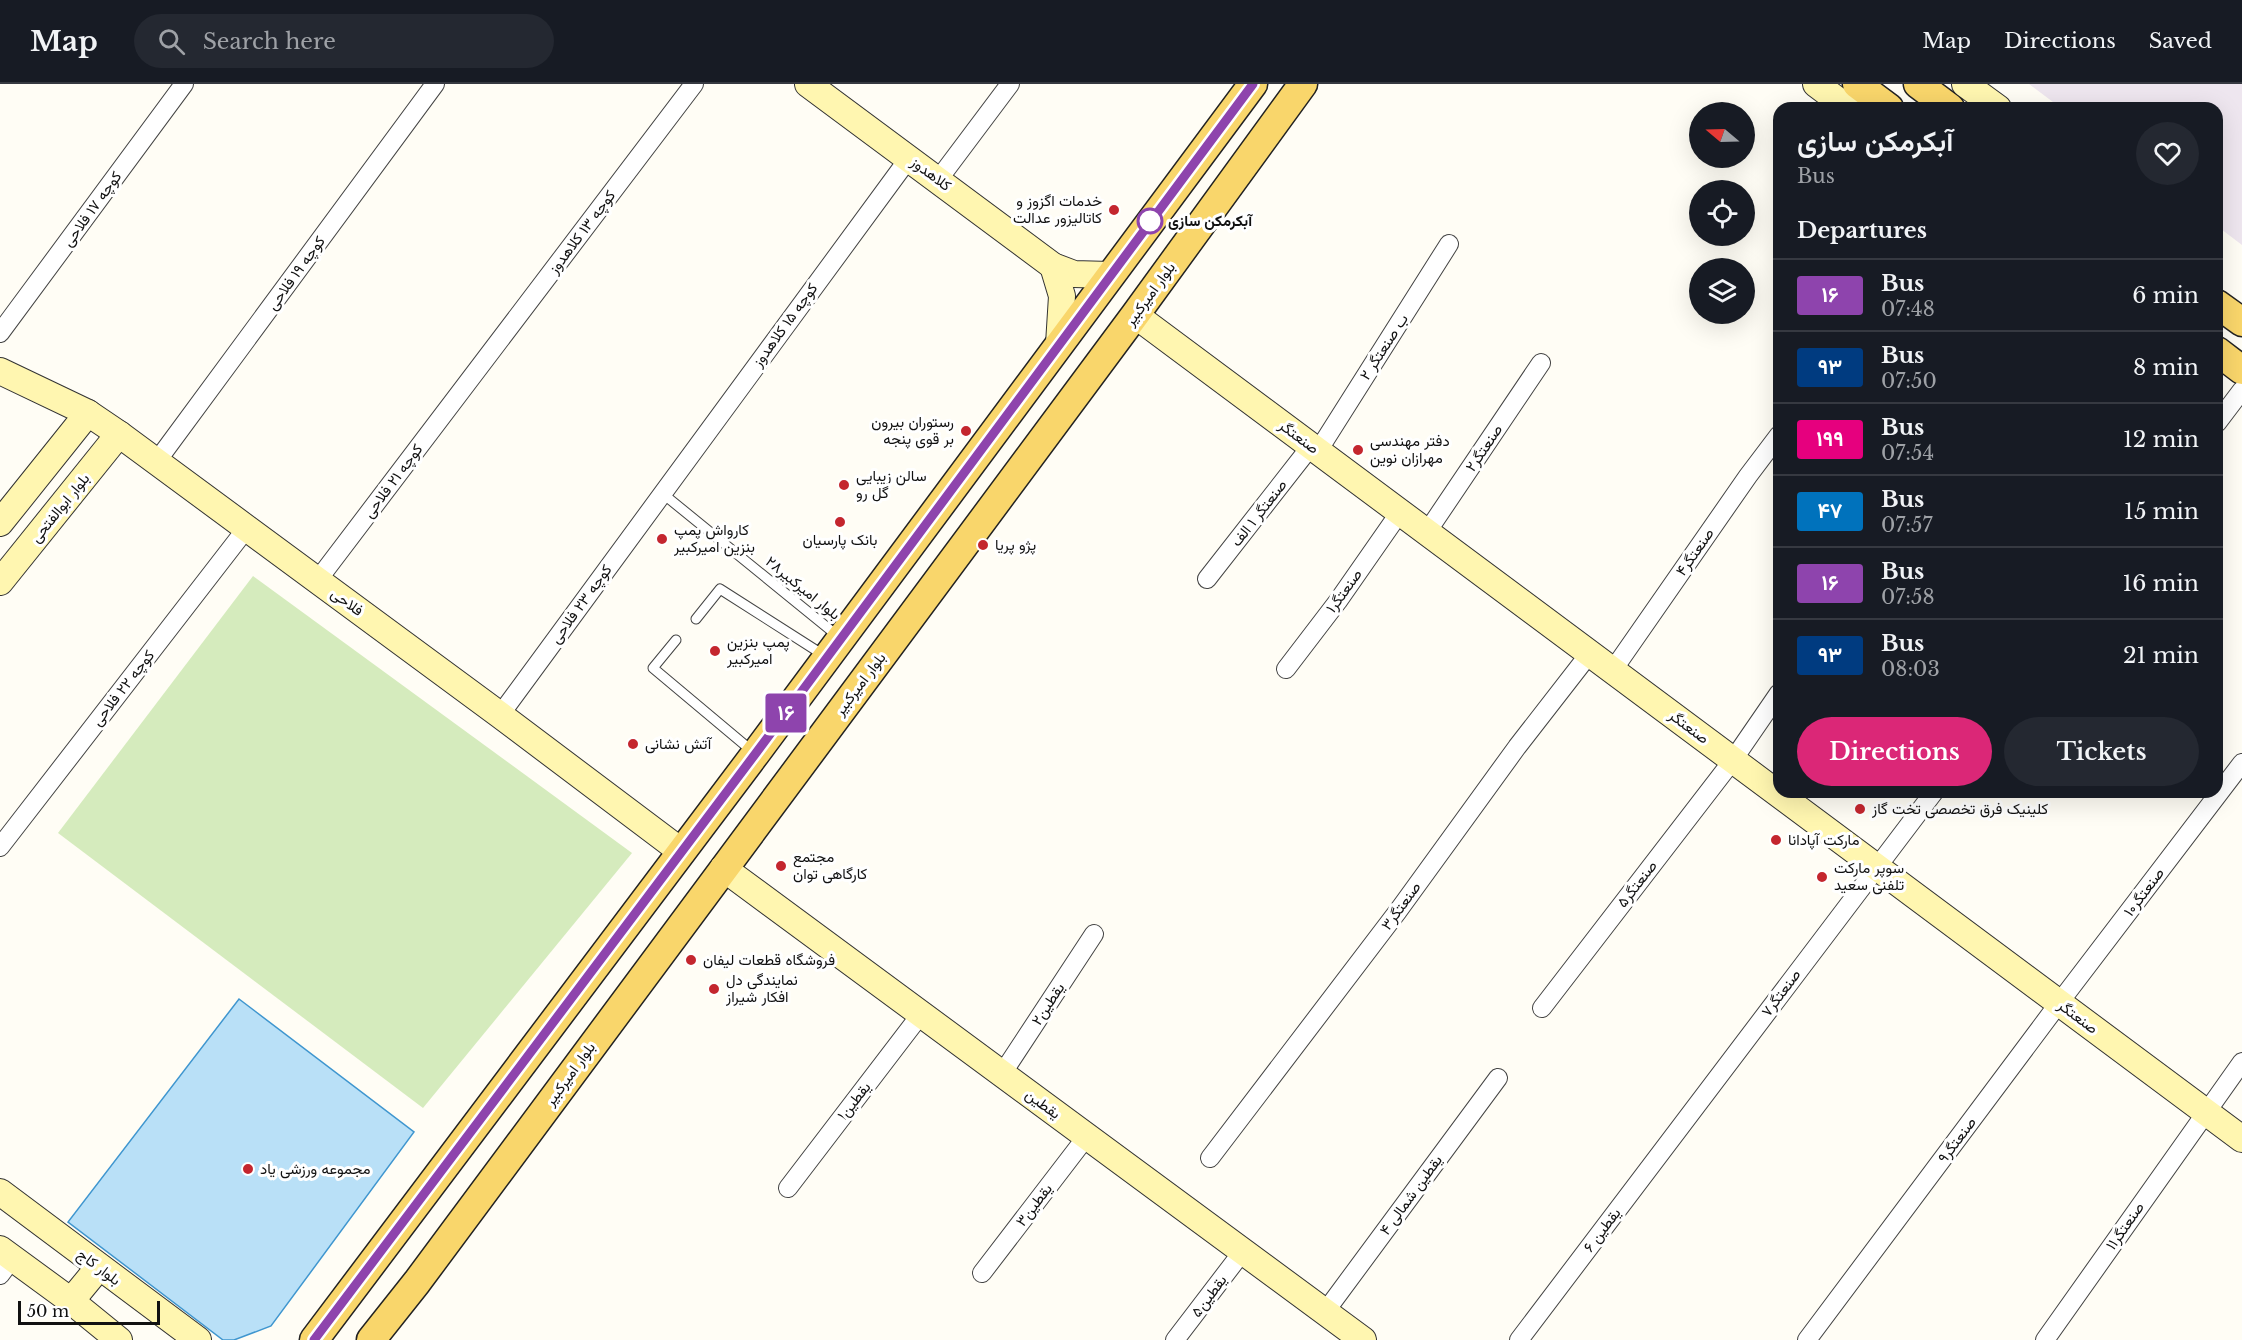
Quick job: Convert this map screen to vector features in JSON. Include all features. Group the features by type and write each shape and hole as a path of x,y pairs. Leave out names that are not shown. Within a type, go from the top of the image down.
{"main road":[{"path":"320,1333 756,753 1253,84"},
{"path":"1266,84 1296,94"},
{"path":"1857,84 1881,102"},
{"path":"1918,84 1942,102"},
{"name":"بلوار امیرکبیر","path":"371,1340 424,1272 1135,315 1296,94"},
{"path":"2223,308 2242,322"},
{"path":"2223,356 2242,370"}],"street":[{"name":"کوچه ۱۷ فلاحی","path":"0,333 184,84"},
{"name":"کوچه ۱۹ فلاحی","path":"157,461 435,84"},
{"name":"کوچه ۱۳ کلاهدوز","path":"469,381 694,84"},
{"name":"کلاهدوز","path":"808,84 1053,266 1074,274 1110,275"},
{"path":"938,180 1010,84"},
{"path":"1816,84 1840,102"},
{"path":"1965,84 1990,102"},
{"name":"کوچه ۱۵ کلاهدوز","path":"662,493 909,158"},
{"name":"۲ ب صنعتگر","path":"1315,448 1449,244"},
{"path":"1053,266 1062,296 1059,344"},
{"name":"صنعتگر","path":"1135,315 1773,790"},
{"name":"صنعتگر۲","path":"1427,532 1541,363"},
{"name":"فلاحی","path":"0,370 88,413 119,434 682,852"},
{"name":"کوچه ۲۱ فلاحی","path":"317,580 469,381"},
{"path":"2223,415 2242,390"},
{"path":"0,523 88,413"},
{"name":"بلوار ابوالفتحی","path":"0,582 119,434"},
{"name":"صنعتگر۴","path":"1613,670 1773,443"},
{"name":"صنعتگر ۱ الف","path":"1207,579 1315,448"},
{"name":"کوچه ۲۳ فلاحی","path":"500,715 662,493"},
{"name":"صنعتگر۱","path":"1286,669 1338,601 1400,512"},
{"name":"کوچه ۲۲ فلاحی","path":"0,847 246,529"},
{"name":"صنعتگر۳","path":"1210,1158 1398,911 1516,747 1590,653"},
{"name":"صنعتگر۵","path":"1542,1008 1733,760 1773,702"},
{"name":"صنعتگر۱۰","path":"2223,789 2242,763"},
{"name":"صنعتگر","path":"1784,798 2242,1139"},
{"name":"صنعتگر۷","path":"1685,1120 1929,798"},
{"name":"صنعتگر۱۰","path":"2059,1003 2216,798"},
{"name":"یقطین","path":"723,868 1363,1340"},
{"name":"یقطین۲","path":"1002,1074 1094,934"},
{"name":"صنعتگر۹","path":"1807,1340 2059,1003"},
{"name":"یقطین۱","path":"788,1188 921,1014"},
{"name":"صنعتگر۱۱","path":"2045,1340 2242,1062"},
{"name":"یقطین شمالی ۴","path":"1325,1312 1498,1078"},
{"name":"یقطین ۶","path":"1519,1340 1685,1120"},
{"name":"یقطین۳","path":"982,1273 1086,1136"},
{"name":"بلوار کاج","path":"0,1192 198,1340"},
{"name":"یقطین۵","path":"1175,1340 1243,1251"},
{"path":"4,1261 71,1301 119,1340"},
{"path":"71,1301 99,1267"},
{"path":"296,1340 320,1333"}],"lane":[{"name":"۲۸بلوار امیرکبیر","path":"662,493 834,648"},
{"path":"696,618 720,589 834,648"},
{"path":"676,640 653,668 756,753"}],"shaded area":[{"path":"2029,84 2242,84 2242,245 2223,231 2223,102 2053,102"}],"green space":[{"path":"253,576 632,853 423,1108 58,833"}],"water":[{"name":"مجموعه ورزشی یاد","path":"239,999 414,1132 271,1326 234,1340 223,1340 68,1222"}],"bus line":[{"name":"۱۶","path":"314,1340 756,753 1253,84"}],"place":[{"name":"خدمات اگزوز و کاتالیزور عدالت","path":"1114,210"},
{"name":"آبکرمکن سازی","path":"1150,221"},
{"name":"رستوران بیرون بر قوی پنجه","path":"966,431"},
{"name":"دفتر مهندسی مهرازان نوین","path":"1358,450"},
{"name":"سالن زیبایی گل رو","path":"844,485"},
{"name":"بانک پارسیان","path":"840,522"},
{"name":"کارواش پمپ بنزین امیرکبیر","path":"662,539"},
{"name":"پژو پریا","path":"983,545"},
{"name":"پمپ بنزین امیرکبیر","path":"715,651"},
{"name":"آتش نشانی","path":"633,744"},
{"name":"کلینیک فرق تخصصی تخت گاز","path":"1860,809"},
{"name":"مارکت آپادانا","path":"1776,840"},
{"name":"مجتمع کارگاهی توان","path":"781,866"},
{"name":"سوپر مارکت تلفنی سعید","path":"1822,877"},
{"name":"فروشگاه قطعات لیفان","path":"691,960"},
{"name":"نمایندگی دل افکار شیراز","path":"714,989"},
{"name":"مجموعه ورزشی یاد","path":"248,1169"}]}
